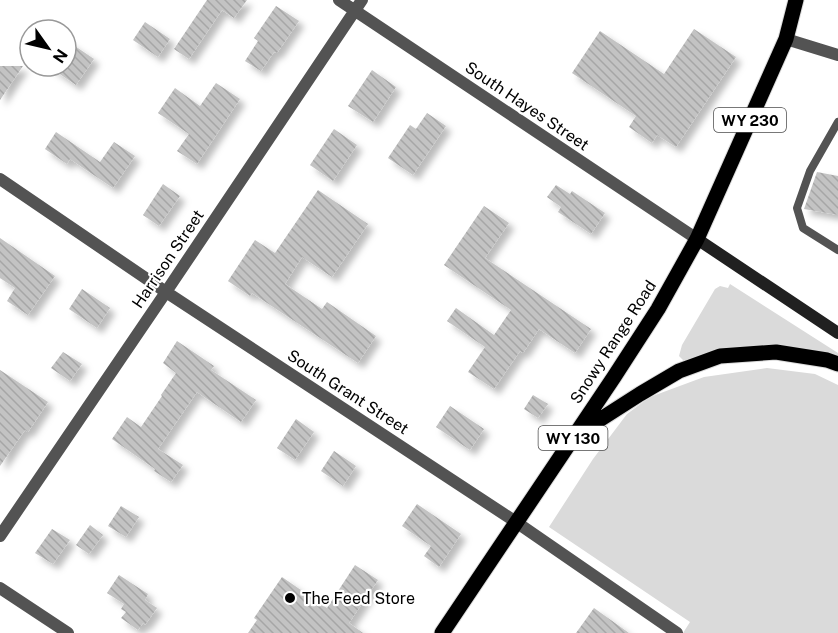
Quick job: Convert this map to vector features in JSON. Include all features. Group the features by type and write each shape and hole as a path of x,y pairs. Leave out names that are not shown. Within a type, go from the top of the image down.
{"main road":[{"name":"WY 230","path":"697,239 786,39 796,0"},
{"path":"697,239 838,333"},
{"name":"Snowy Range Road","path":"442,633 658,309 697,239"},
{"name":"WY 130","path":"574,436 679,371 720,356 776,352 827,360 838,364"}],"street":[{"name":"South Hayes Street","path":"339,0 359,5 697,239"},
{"name":"Harrison Street","path":"0,536 359,5"},
{"path":"786,39 838,55"},
{"name":"South Grant Street","path":"0,179 166,292 516,522 677,633"},
{"path":"0,588 68,633"}],"lane":[{"path":"838,122 835,132 810,171 797,208 803,228 838,250"}],"shaded area":[{"path":"730,284 838,353 838,358 700,355 684,361 679,356 682,345 715,289 720,286 728,288"},
{"path":"767,368 815,374 838,385 838,633 683,633 690,622 549,527 593,459 627,414 650,397 704,377"}],"building":[{"path":"207,0 247,0 234,18 222,10 189,59 174,49"},
{"path":"276,6 299,21 277,53 274,52 261,71 245,61 258,41 254,38"},
{"path":"145,22 170,39 158,57 133,40"},
{"path":"694,29 736,57 676,147 657,135 652,143 629,127 636,116 572,73 600,31 664,74"},
{"path":"78,48 94,59 76,85 66,78 78,78"},
{"path":"0,66 18,66 18,73 0,100"},
{"path":"372,70 396,87 373,122 348,106"},
{"path":"216,83 240,99 197,164 177,151 189,134 158,113 175,88 200,106"},
{"path":"427,113 446,126 413,175 388,158 410,125 416,129"},
{"path":"334,129 357,145 333,181 310,165"},
{"path":"56,132 100,162 114,142 135,156 113,188 70,159 67,164 45,149"},
{"path":"817,172 838,176 838,215 804,209"},
{"path":"163,184 180,196 159,226 143,215"},
{"path":"556,185 570,194 572,191 605,213 591,234 558,212 561,207 547,197"},
{"path":"318,190 368,224 332,277 302,257 285,284 322,309 327,302 376,336 358,363 252,293 250,296 228,281 255,240 275,253"},
{"path":"484,206 509,223 485,258 591,329 575,353 539,329 523,353 520,351 494,389 468,372 485,347 447,321 456,308 494,335 511,310 444,265"},
{"path":"0,238 55,276 28,315 7,301 15,288 0,278"},
{"path":"82,289 110,308 97,328 69,309"},
{"path":"177,341 214,366 211,370 256,400 241,422 197,392 158,449 183,465 171,482 112,439 127,417 141,427 162,396 176,373 163,363"},
{"path":"63,352 82,364 70,381 51,368"},
{"path":"0,370 48,402 28,432 25,430 0,466"},
{"path":"533,395 548,404 538,418 524,409"},
{"path":"450,406 484,429 470,450 436,427"},
{"path":"296,419 314,432 295,460 277,448"},
{"path":"334,451 356,466 343,486 321,471"},
{"path":"417,504 461,534 439,567 424,556 431,546 402,526"},
{"path":"121,506 139,517 126,537 108,526"},
{"path":"90,525 103,535 89,554 76,545"},
{"path":"52,529 70,540 53,564 35,553"},
{"name":"The Feed Store","path":"355,565 378,580 349,623 363,633 248,633 257,620 254,618 282,577 327,608"},
{"path":"119,575 148,594 145,600 157,608 145,625 143,623 138,630 121,618 126,612 121,609 124,604 107,593"},
{"path":"594,608 629,633 576,633"}],"place":[{"name":"The Feed Store","path":"290,598"}]}
